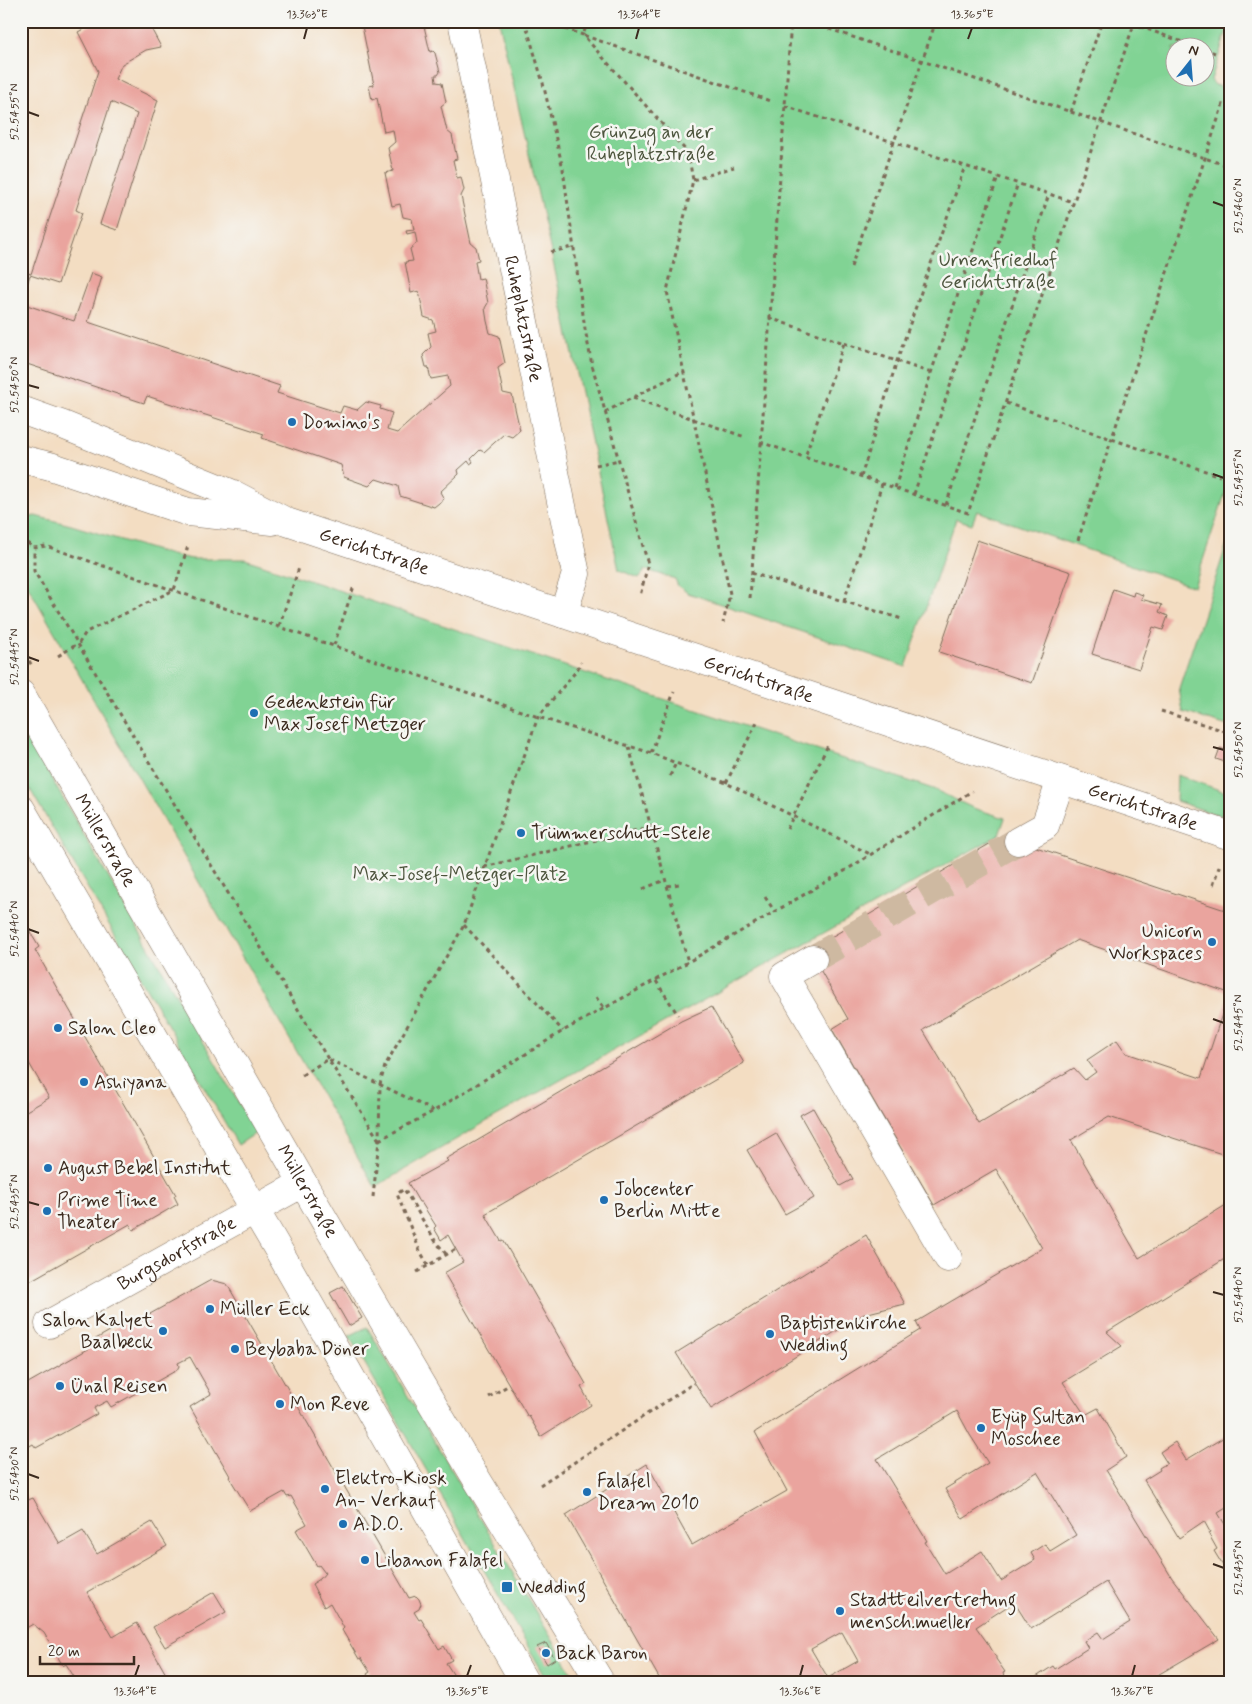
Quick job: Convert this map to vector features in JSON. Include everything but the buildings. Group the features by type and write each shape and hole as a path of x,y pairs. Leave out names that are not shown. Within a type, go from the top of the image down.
{"street":[{"name":"Ruheplatzstraße","path":"462,21 576,574 563,614"},
{"name":"Gerichtstraße","path":"21,410 63,425 233,494 287,522 1231,836"},
{"path":"50,466 63,425"},
{"name":"Gerichtstraße","path":"21,459 50,466 188,512 287,522"},
{"name":"Müllerstraße","path":"21,694 470,1468 601,1683"},
{"path":"1023,843 1045,826 1064,781"},
{"path":"21,809 254,1210 525,1683"},
{"path":"813,959 784,976 948,1258"},
{"name":"Burgsdorfstraße","path":"49,1324 304,1183"}],"path":[{"path":"524,21 544,83 563,169 586,338 592,365 648,564 640,596"},
{"path":"542,21 770,101"},
{"path":"583,35 588,21"},
{"path":"750,598 791,21"},
{"path":"806,21 1231,167"},
{"path":"852,267 936,21"},
{"path":"1071,112 1102,21"},
{"path":"1125,21 1173,38"},
{"path":"760,442 968,513 1135,23"},
{"path":"583,35 688,154 693,180 667,292 730,594 723,623"},
{"path":"1078,540 1224,101"},
{"path":"785,106 1074,202"},
{"path":"862,477 897,361 965,166"},
{"path":"693,180 734,167"},
{"path":"895,488 931,373 998,177"},
{"path":"914,494 1018,183"},
{"path":"946,505 1049,194"},
{"path":"551,252 573,247"},
{"path":"769,318 931,373"},
{"path":"805,457 844,343"},
{"path":"605,412 684,371"},
{"path":"633,398 745,437"},
{"path":"1006,402 1220,476"},
{"path":"596,465 619,460"},
{"path":"844,601 882,484"},
{"path":"21,538 34,548 46,546 538,716 651,753 726,783 870,854"},
{"path":"58,656 78,642 86,632 174,590 188,546"},
{"path":"34,548 34,571 379,1140"},
{"path":"279,626 299,568"},
{"path":"751,573 902,619"},
{"path":"334,645 354,586"},
{"path":"373,1196 379,1140 380,1084 385,1066 464,925 538,716 577,670 581,662"},
{"path":"651,753 674,692"},
{"path":"1161,711 1231,733"},
{"path":"726,783 758,720"},
{"path":"787,829 829,743"},
{"path":"629,747 688,962"},
{"path":"670,776 676,763"},
{"path":"379,1140 434,1111 563,1032 656,981 843,872 972,791"},
{"path":"484,867 650,827"},
{"path":"643,889 665,880"},
{"path":"667,886 679,884"},
{"path":"765,897 775,912"},
{"path":"464,925 563,1032"},
{"path":"508,972 513,969"},
{"path":"656,981 678,1015"},
{"path":"596,997 604,1009"},
{"path":"302,1075 328,1058"},
{"path":"328,1058 434,1111"},
{"path":"428,1265 420,1251 397,1194 404,1189 436,1242 446,1254"},
{"path":"417,1272 456,1249"},
{"path":"540,1485 694,1382"},
{"path":"489,1397 509,1385"}],"green space":[{"name":"Urnenfriedhof Gerichtstraße","path":"499,21 1230,21 1214,71 1214,38 1164,38 1164,88 1214,88 1214,84 1231,91 1231,476 1194,587 977,511 972,524 956,519 906,667 688,593 678,586 675,579 644,569 639,578 619,570"},
{"name":"Max-Josef-Metzger-Platz","path":"35,516 171,555 192,559 245,559 933,789 973,808 1005,818 999,835 484,1123 375,1187 21,574 21,522"},
{"path":"1231,532 1231,727 1183,712 1179,688"},
{"path":"21,726 256,1133 238,1145 21,774"},
{"path":"1177,775 1228,793 1221,816 1176,801"},
{"path":"367,1327 578,1683 549,1683 349,1336"}],"tunnel":[{"path":"813,959 1018,841"}],"place":[{"name":"Domino's","path":"292,422"},
{"name":"Gedenkstein für Max Josef Metzger","path":"254,713"},
{"name":"Trümmerschutt-Stele","path":"521,833"},
{"name":"Unicorn Workspaces","path":"1212,942"},
{"name":"Salon Cleo","path":"58,1028"},
{"name":"Ashiyana","path":"84,1082"},
{"name":"August Bebel Institut","path":"48,1168"},
{"name":"Jobcenter Berlin Mitte","path":"604,1200"},
{"name":"Prime Time Theater","path":"47,1211"},
{"name":"Müller Eck","path":"210,1309"},
{"name":"Salon Kalyet Baalbeck","path":"163,1331"},
{"name":"Baptistenkirche Wedding","path":"770,1334"},
{"name":"Beybaba Döner","path":"235,1349"},
{"name":"Ünal Reisen","path":"60,1386"},
{"name":"Mon Reve","path":"280,1404"},
{"name":"Eyüp Sultan Moschee","path":"981,1428"},
{"name":"Elektro-Kiosk An- Verkauf","path":"325,1489"},
{"name":"Falafel Dream 2010","path":"587,1492"},
{"name":"A.D.O.","path":"343,1524"},
{"name":"Libanon Falafel","path":"365,1560"},
{"name":"Wedding","path":"507,1587"},
{"name":"Stadtteilvertretung mensch.mueller","path":"840,1611"},
{"name":"Back Baron","path":"546,1653"}],"park label":[{"name":"Grünzug an der Ruheplatzstraße","path":"651,143"}]}
